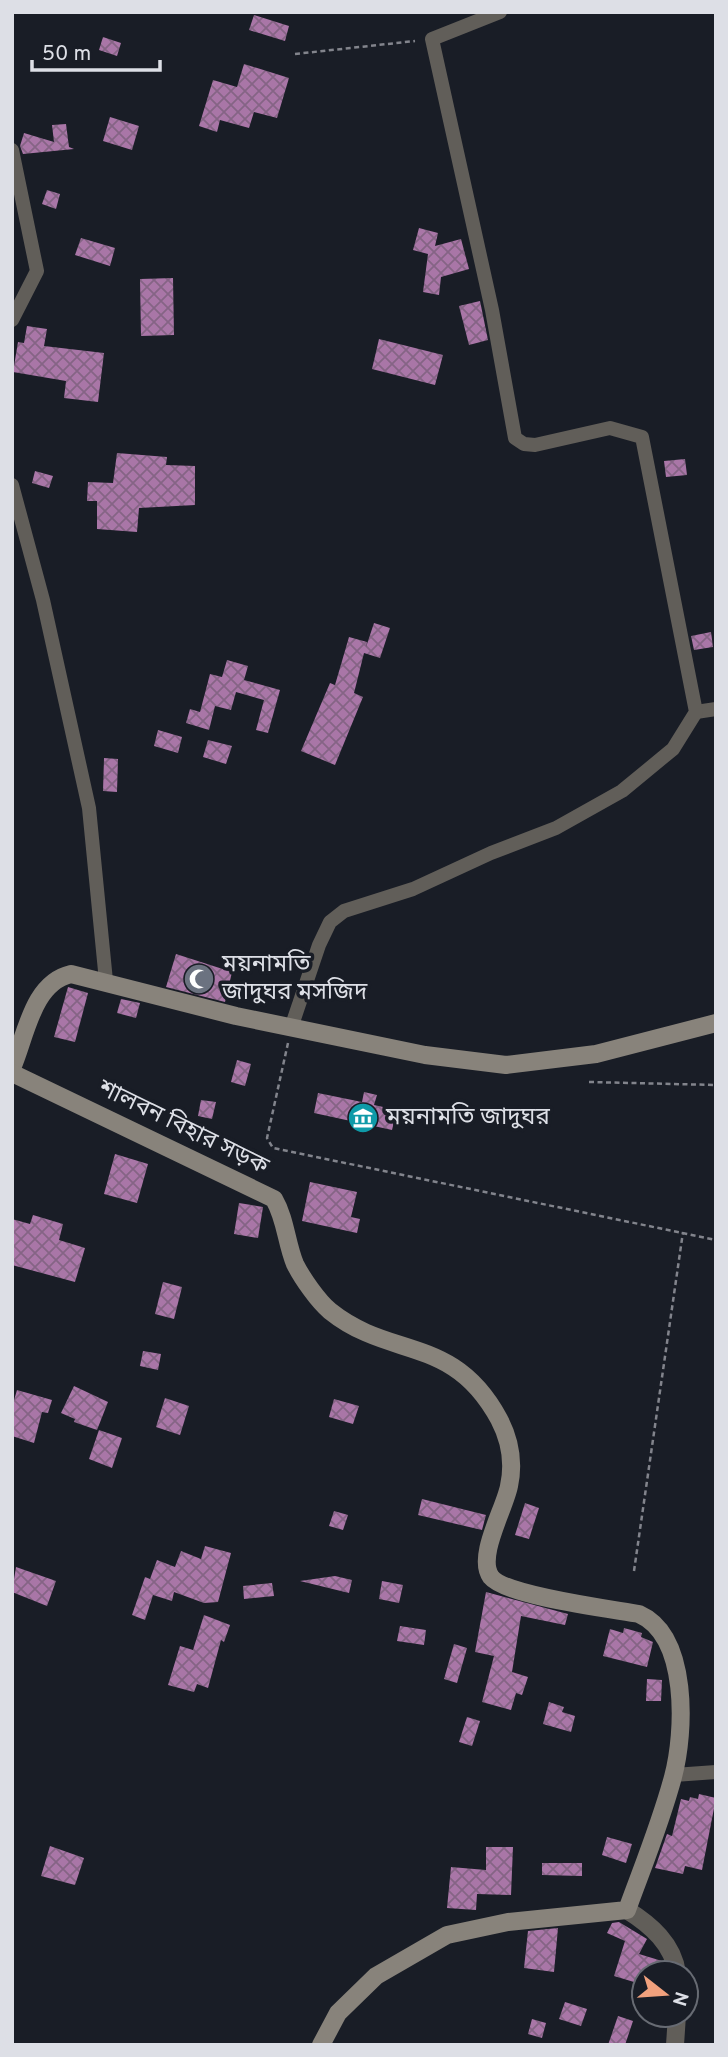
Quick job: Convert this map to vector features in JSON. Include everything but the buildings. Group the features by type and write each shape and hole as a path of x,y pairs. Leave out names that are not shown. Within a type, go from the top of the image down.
{"main road":[{"path":"12,1071 34,1010 48,984 57,977 71,974 291,1028 425,1055 506,1065 596,1054 716,1023"},
{"name":"শালবন বিহার সড়ক","path":"12,1071 274,1199 283,1214 296,1264 329,1310 364,1332 413,1346 456,1366 481,1390 511,1447 509,1486 489,1546 487,1569 499,1584 543,1597 639,1614 658,1626 669,1642 678,1666 679,1711 674,1775 628,1910"},
{"path":"321,2045 338,2013 376,1976 447,1935 508,1922 628,1910"}],"street":[{"path":"291,1028 319,945 330,922 344,911 413,890 567,822 622,791 673,749 696,712 642,437 610,428 535,445 524,444 515,438 492,310 432,39 500,12"},
{"path":"12,150 37,271 12,320"},
{"path":"12,485 43,600 89,808 106,981"},
{"path":"696,712 716,709"},
{"path":"674,1775 716,1772"},
{"path":"628,1910 659,1935 675,1959"}],"path":[{"path":"295,54 432,39"},
{"path":"291,1028 267,1138 273,1148 716,1240"},
{"path":"589,1082 716,1085"},
{"path":"634,1571 684,1232"}],"place":[{"name":"ময়নামতি জাদুঘর মসজিদ","path":"199,979"},
{"name":"ময়নামতি জাদুঘর","path":"363,1118"}]}
